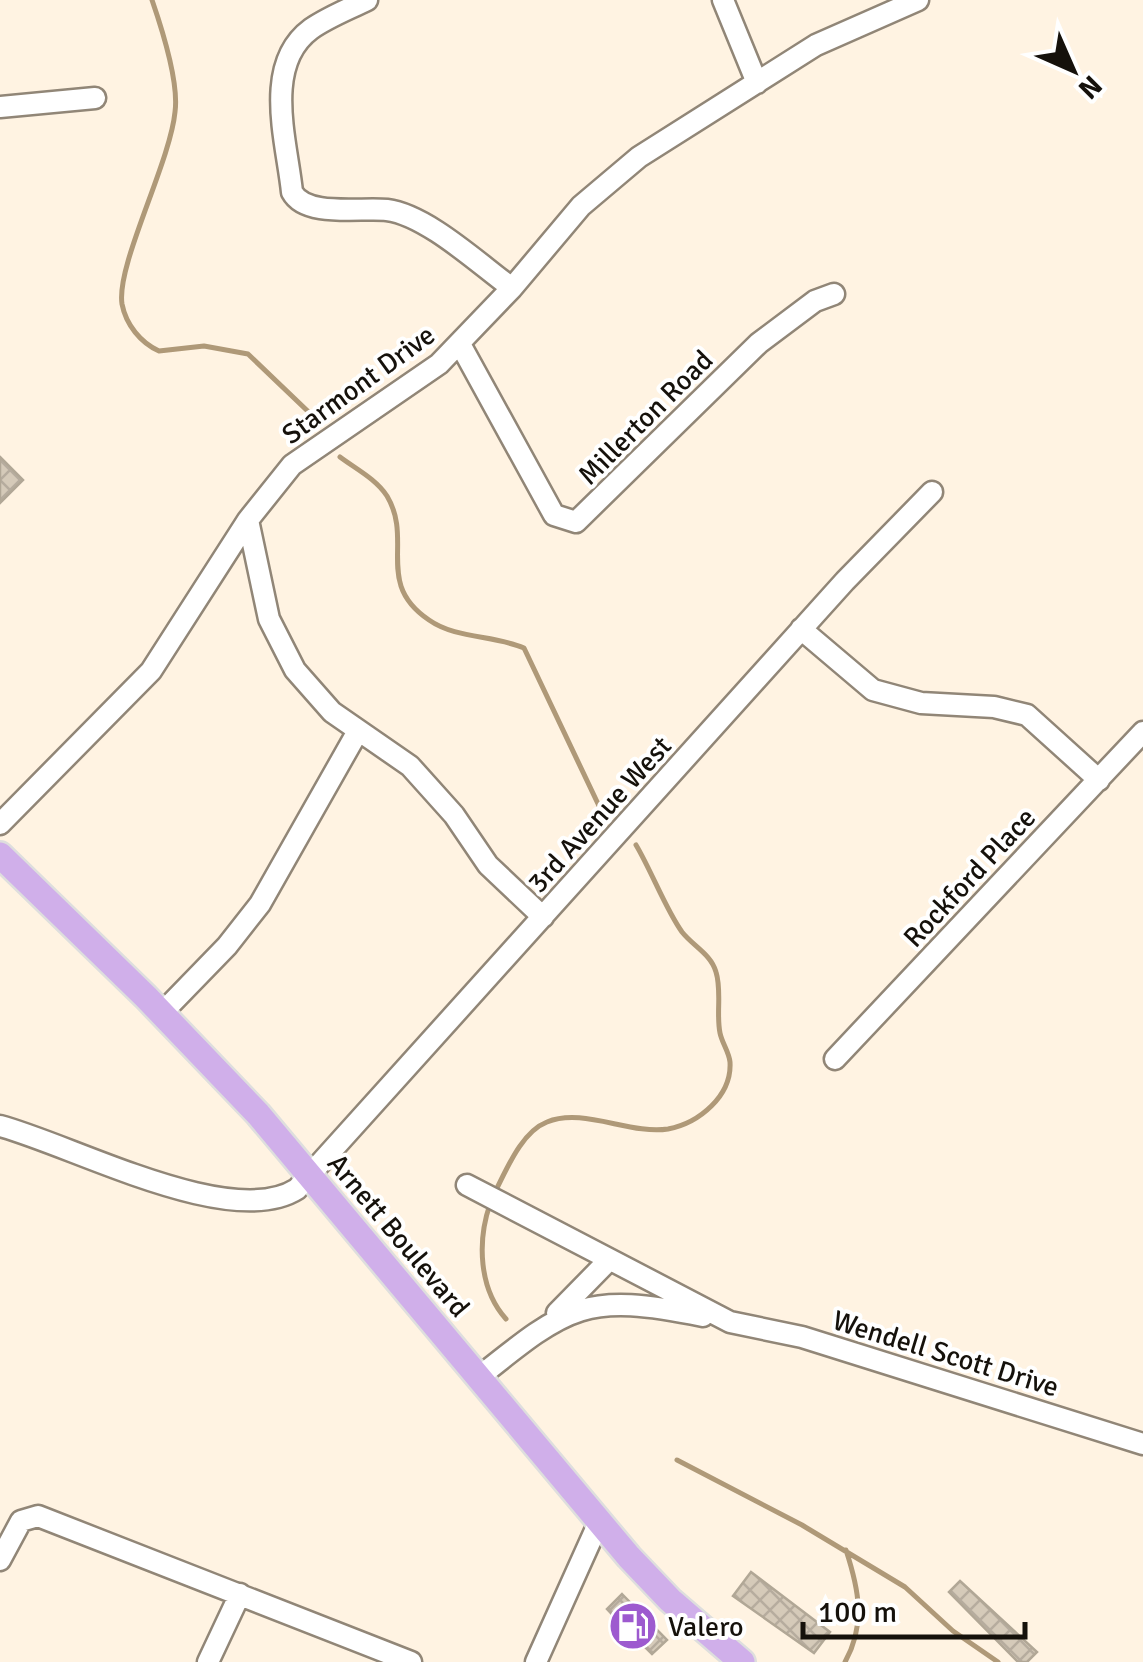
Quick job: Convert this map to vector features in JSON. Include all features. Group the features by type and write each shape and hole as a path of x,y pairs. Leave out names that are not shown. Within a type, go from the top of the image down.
{"main road":[{"name":"Arnett Boulevard","path":"0,855 162,1014 309,1175 599,1522 670,1600 742,1662"}],"street":[{"path":"367,0 309,30 288,58 281,90 292,192 307,206 392,210 448,242 512,288"},
{"path":"723,0 757,82"},
{"name":"Starmont Drive","path":"0,824 151,671 277,481 312,447 438,364 609,180 816,45 918,0"},
{"path":"0,107 95,98"},
{"name":"Millerton Road","path":"460,344 554,516 576,522 759,343 800,311 834,294"},
{"name":"3rd Avenue West","path":"309,1175 802,630 932,492"},
{"path":"248,520 261,594 282,650 314,695 422,778 488,866 543,917"},
{"path":"802,630 872,690 921,702 994,707 1028,715 1099,780"},
{"path":"162,1014 228,946 260,904 358,730"},
{"name":"Rockford Place","path":"835,1059 1143,732"},
{"path":"0,1126 50,1140 116,1168 222,1198 274,1200 297,1189 309,1175"},
{"name":"Wendell Scott Drive","path":"471,1186 730,1322"},
{"name":"Wendell Scott Drive","path":"479,1378 550,1321 608,1261"},
{"name":"Wendell Scott Drive","path":"550,1321 606,1305 670,1310 730,1322 802,1337 1143,1444"},
{"path":"0,1560 15,1528 30,1516 411,1662"},
{"path":"536,1662 599,1522"},
{"path":"208,1662 240,1594"}],"building":[{"path":"0,457 23,480 0,503"},
{"path":"751,1572 830,1632 814,1653 733,1596"},
{"path":"960,1581 1037,1652 1027,1662 1018,1662 949,1592"},
{"path":"622,1594 667,1640 652,1654 636,1638 627,1647 613,1633 621,1624 607,1609"}],"waterway":[{"path":"152,0 172,71 175,112 164,158 127,265 122,287 124,312 135,332 159,351 204,346 248,354 317,420"},
{"path":"340,457 372,479 387,496 397,529 399,576 413,606 451,631 524,648 600,808"},
{"path":"494,1194 522,1143 547,1122 576,1118 668,1129 702,1114 726,1086 730,1062 720,1033 716,972 676,923 636,845"},
{"path":"490,1204 483,1234 483,1264 490,1294 506,1319"},
{"path":"677,1460 802,1525 905,1587 953,1631 998,1662"},
{"path":"845,1662 858,1620 846,1550"}],"place":[{"name":"Valero","path":"633,1626"}]}
